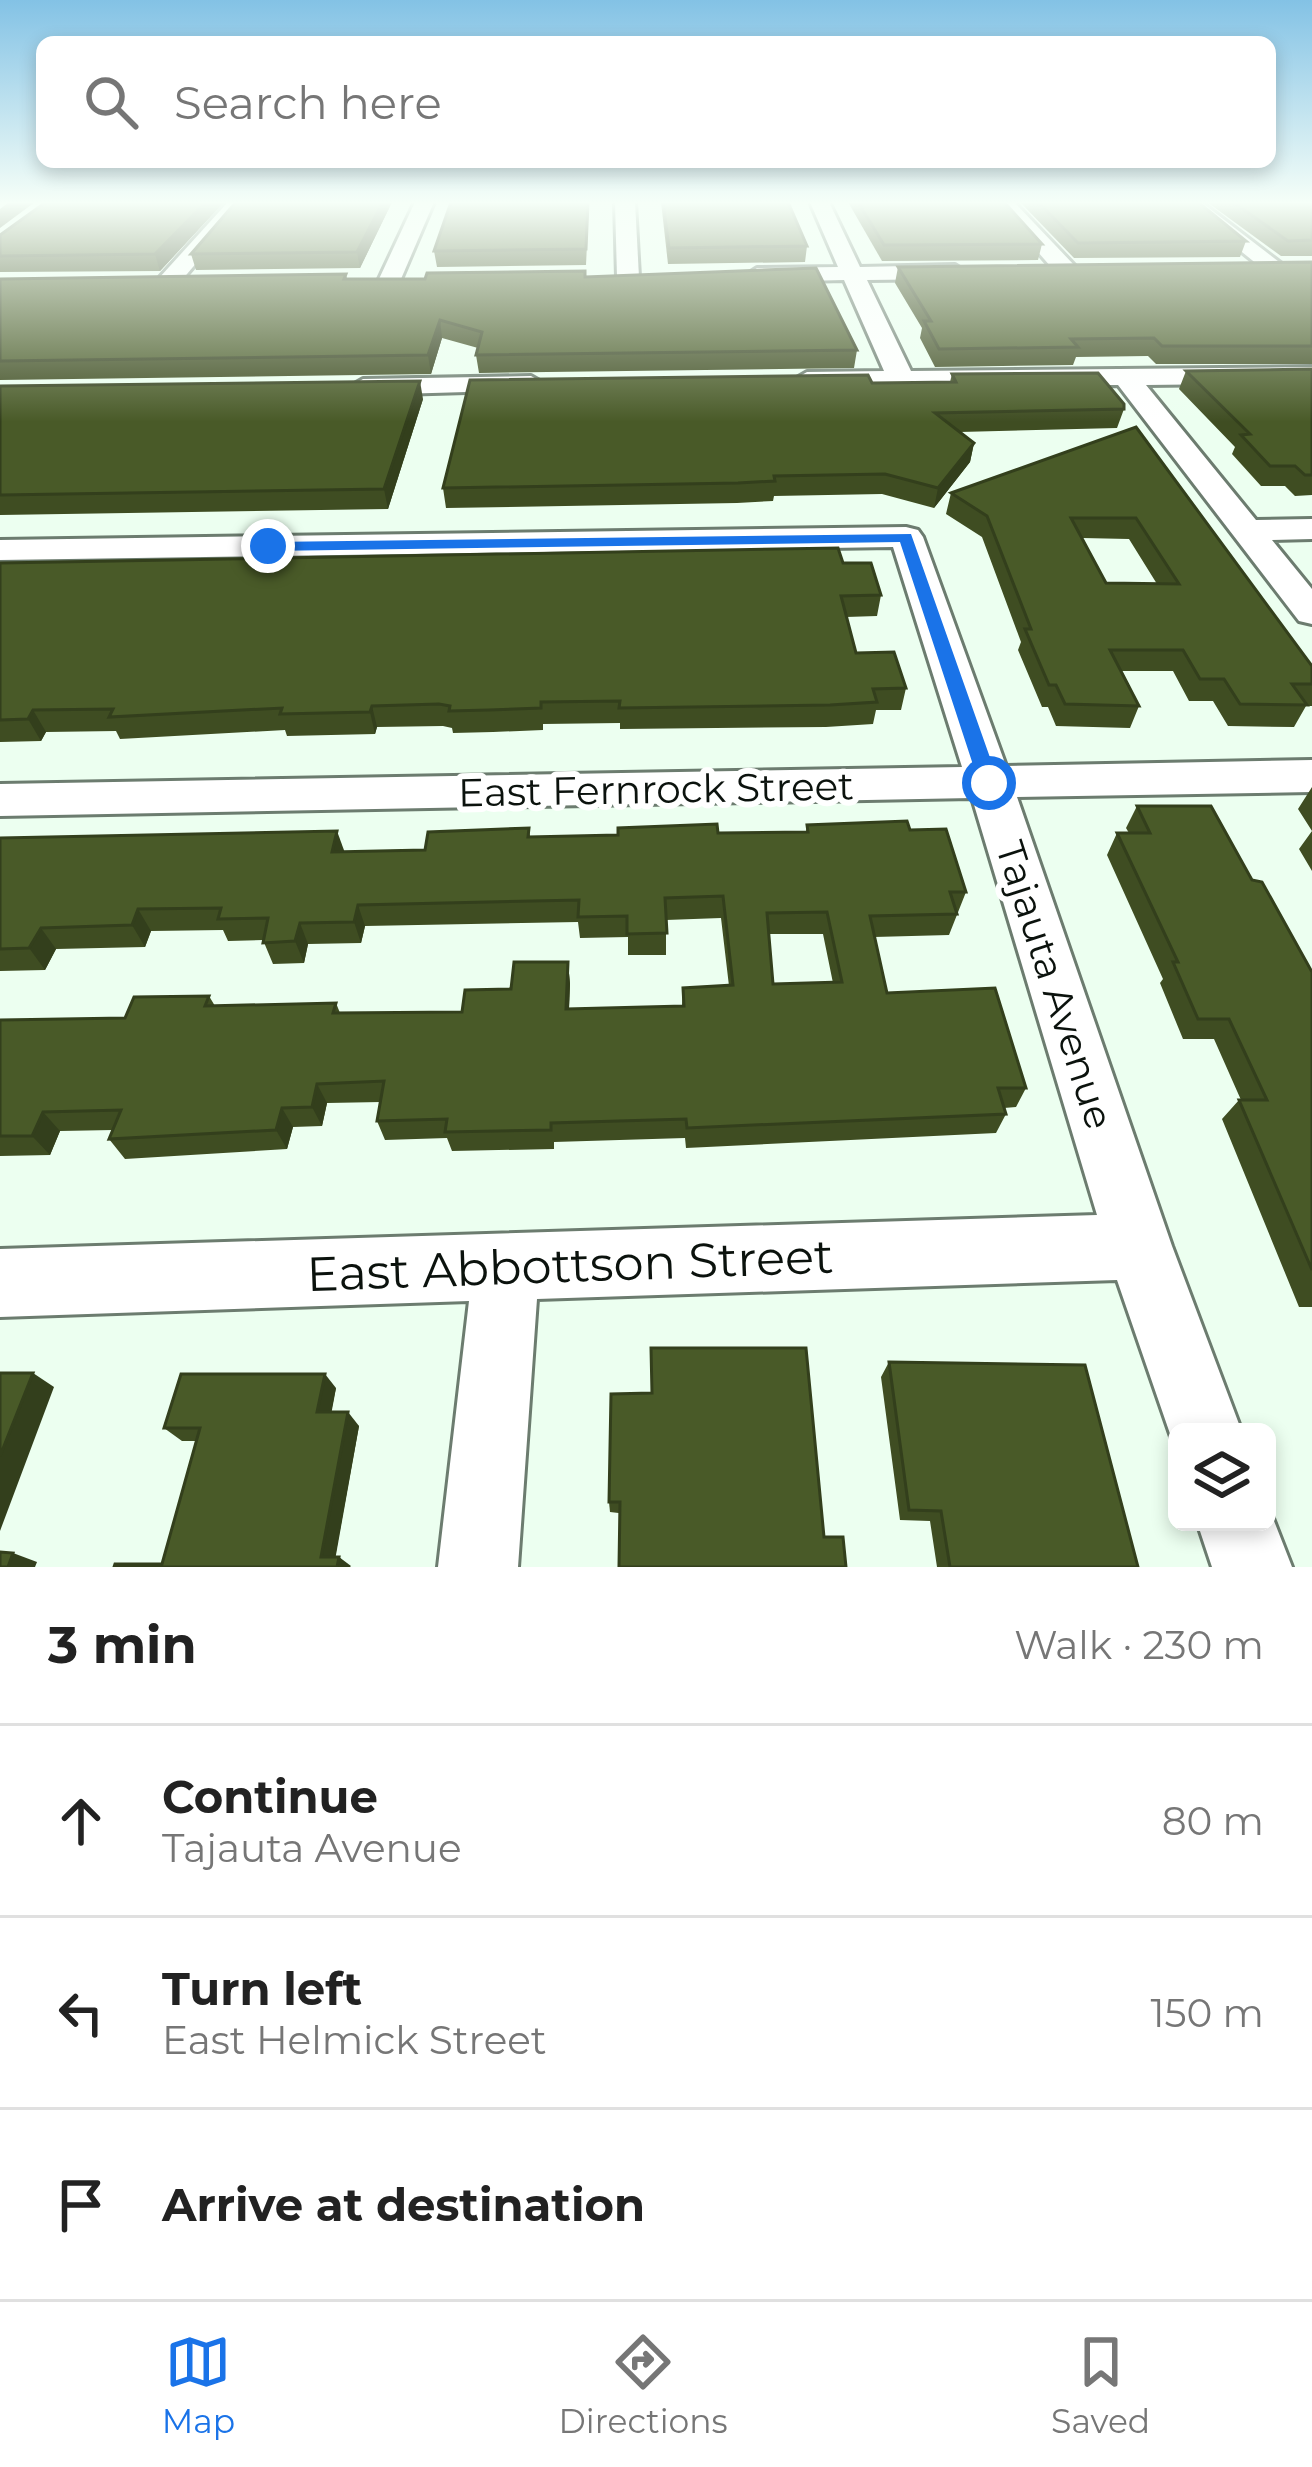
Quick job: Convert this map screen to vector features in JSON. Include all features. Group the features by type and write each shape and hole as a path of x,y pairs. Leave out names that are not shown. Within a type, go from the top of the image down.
{"street":[{"path":"169,282 175,275"},
{"path":"391,279 393,275"},
{"path":"855,275 901,378"},
{"path":"784,380 1312,375"},
{"path":"1126,377 1312,613"},
{"path":"328,387 556,384"},
{"path":"1249,530 1312,529"},
{"name":"Tajauta Avenue","path":"0,550 906,537 1202,1423"},
{"name":"East Fernrock Street","path":"0,800 1312,776"},
{"name":"East Abbottson Street","path":"0,1283 1139,1246"},
{"path":"478,1567 506,1268"},
{"path":"1239,1531 1252,1567"}],"building":[{"path":"820,275 857,350 476,355 482,332 440,320 428,355 0,361 0,279"},
{"path":"903,275 1312,275 1312,346 1162,346 1154,338 1071,339 1078,347 939,349 924,321 931,321"},
{"path":"1312,369 1312,475 1295,466 1270,466 1241,435 1250,434 1186,371"},
{"path":"1098,373 1124,409 935,413 974,443 938,488 885,474 774,476 775,481 738,483 443,488 470,380 868,375 872,383 956,382 952,374"},
{"path":"420,381 384,489 0,495 0,386"},
{"path":"1136,427 1312,666 1312,684 1292,684 1307,705 1240,704 1224,679 1200,679 1183,650 1110,650 1139,706 1065,704 1056,685 1049,685 1025,629 1031,629 987,516 951,493","holes":["1071,518 1136,518 1179,584 1106,583"]},
{"path":"838,548 843,563 871,563 881,595 841,596 856,653 894,652 906,688 873,689 877,702 619,708 620,701 541,702 541,708 489,710 449,711 450,706 439,704 372,706 370,712 280,714 282,708 109,717 113,709 33,710 28,719 0,720 0,563"},
{"path":"1137,806 1211,806 1252,880 1262,882 1312,972 1312,1270 1239,1100 1267,1100 1229,1019 1198,1019 1173,962 1178,962 1117,833 1150,833"},
{"path":"907,821 910,830 946,829 966,892 950,892 957,914 870,916 887,993 995,988 1026,1088 998,1088 1006,1114 687,1128 686,1119 551,1123 551,1130 445,1132 447,1119 377,1121 384,1081 317,1084 312,1107 282,1108 276,1130 109,1139 121,1110 43,1112 32,1136 0,1136 0,1020 125,1018 134,997 209,996 205,1006 336,1003 333,1013 462,1012 465,990 511,989 514,962 568,962 566,1009 684,1006 683,988 733,985 723,896 665,898 667,933 627,934 627,916 578,917 579,900 358,905 354,922 300,923 295,941 263,943 268,918 218,919 221,908 138,909 132,925 41,928 29,948 0,949 0,838 337,831 332,852 425,850 428,832 529,828 528,837 618,835 618,828 717,824 718,833 808,832 807,825","holes":["827,912 842,982 773,984 767,913"]},
{"path":"651,1348 806,1348 824,1537 843,1537 846,1567 619,1567 620,1502 609,1502 611,1394 652,1393"},
{"path":"889,1362 1085,1365 1138,1567 950,1567 941,1511 909,1510"},
{"path":"0,1373 33,1373 0,1456"},
{"path":"181,1374 325,1374 317,1412 348,1412 321,1557 339,1557 337,1567 114,1567 162,1564 200,1428 164,1428"},
{"path":"0,1552 13,1553 8,1567 0,1567"}],"route":[{"path":"268,546 906,537 989,783"}]}
